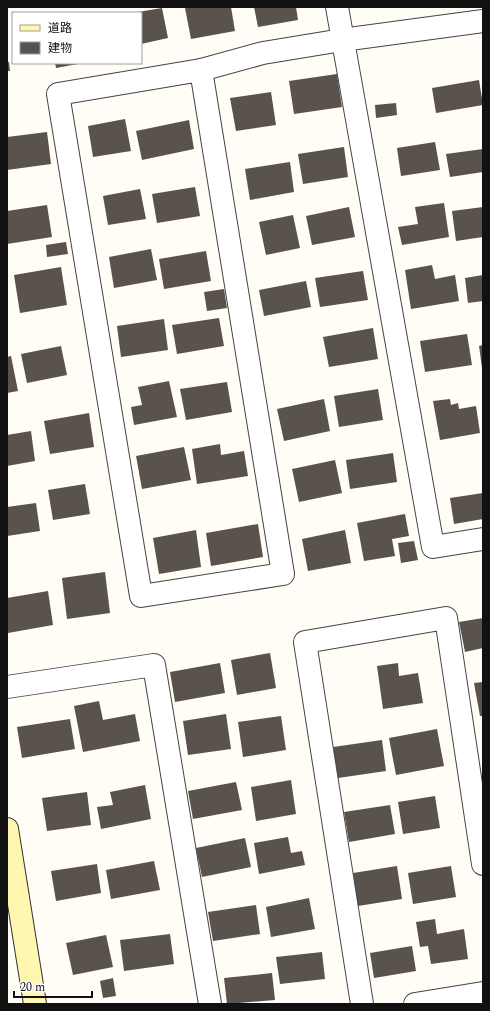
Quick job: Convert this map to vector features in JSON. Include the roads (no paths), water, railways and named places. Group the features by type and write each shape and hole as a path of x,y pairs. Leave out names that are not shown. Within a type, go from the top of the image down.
{"street":[{"path":"337,7 433,547 483,539"},
{"path":"201,70 283,574 141,596 58,94 201,70 263,53 342,40 483,21"},
{"path":"362,1004 305,642 446,618 483,864"},
{"path":"7,687 154,665 210,1004"},
{"path":"7,829 35,1004"},
{"path":"415,1004 483,993"}]}
